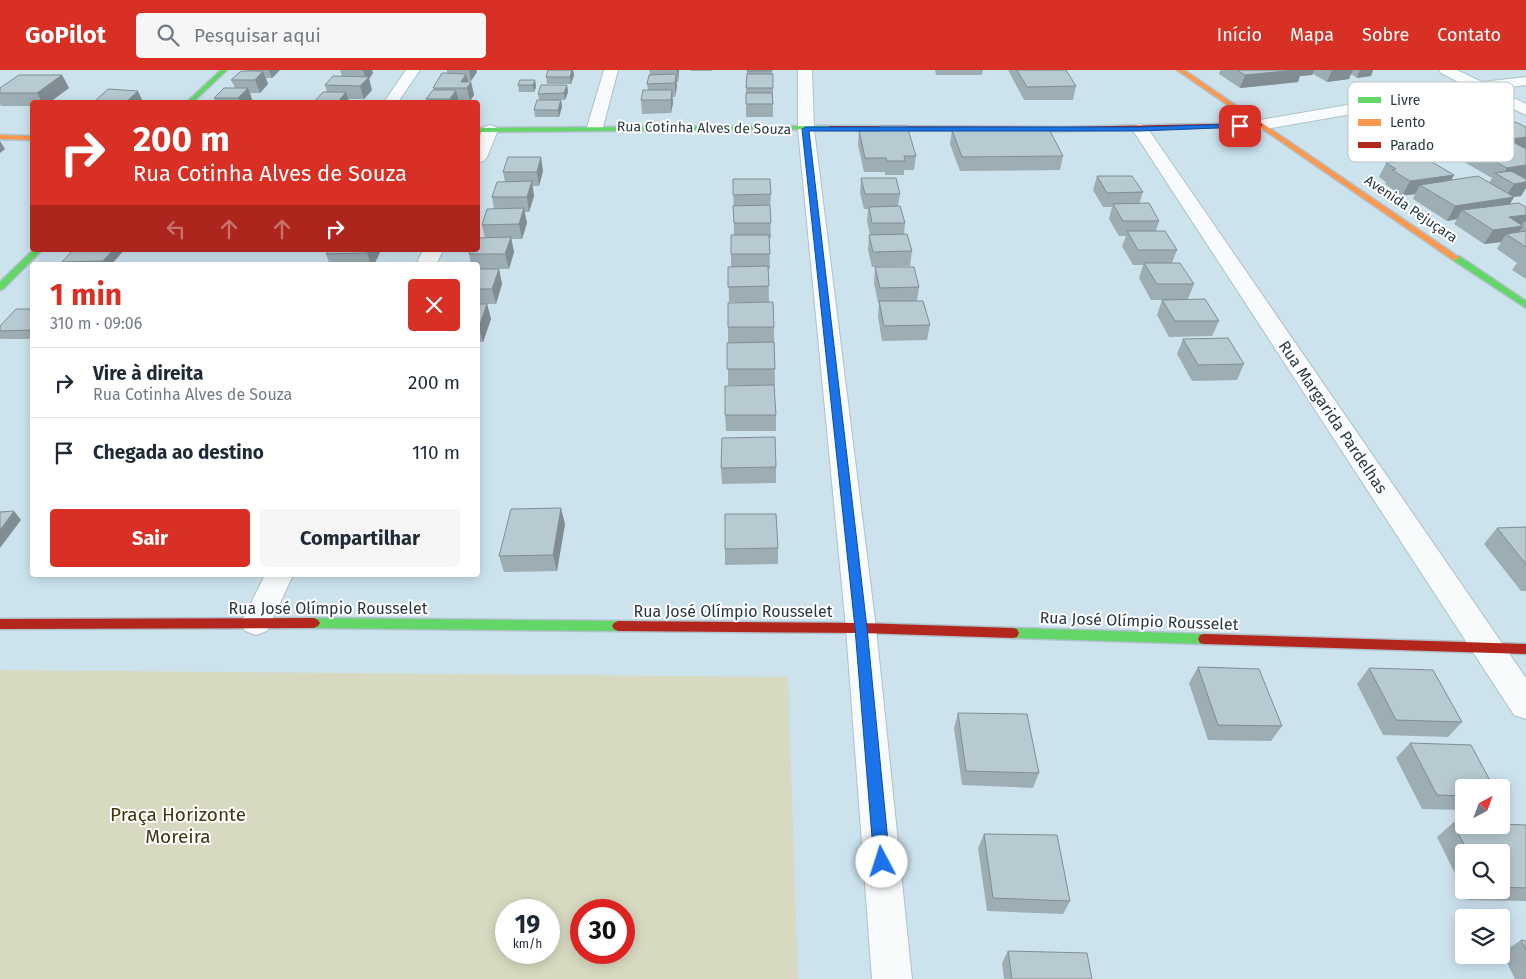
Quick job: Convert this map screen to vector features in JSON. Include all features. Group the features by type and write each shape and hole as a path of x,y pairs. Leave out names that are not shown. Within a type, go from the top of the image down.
{"street":[{"path":"192,100 224,70"},
{"path":"392,100 413,70"},
{"path":"595,127 611,70"},
{"path":"805,70 806,129 861,628 892,979"},
{"name":"Avenida Pejuçara","path":"1180,70 1526,305"},
{"path":"1446,70 1469,82"},
{"path":"1514,104 1526,110"},
{"name":"Rua Cotinha Alves de Souza","path":"484,130 595,127 1140,129 1260,125 1348,110"},
{"name":"Rua Margarida Pardelhas","path":"1140,129 1526,705"},
{"path":"480,148 484,130"},
{"path":"0,137 30,138"},
{"path":"0,287 36,252"},
{"path":"256,623 278,577"},
{"name":"Rua José Olímpio Rousselet","path":"0,624 256,623 861,628 1526,648"}],"green space":[{"name":"Praça Horizonte Moreira","path":"0,670 788,677 798,979 0,979"}],"building":[{"path":"548,70 572,70 570,77 546,77"},
{"path":"772,70 772,71 747,71"},
{"path":"1017,70 1066,70 1076,86 1027,87"},
{"path":"1237,70 1295,70 1245,75"},
{"path":"241,71 263,71 255,80 231,80"},
{"path":"442,73 466,74 461,82 471,82 467,88 433,88"},
{"path":"676,74 675,83 647,84 649,75"},
{"path":"747,74 773,74 773,88 746,88"},
{"path":"19,75 62,75 37,93 0,93 0,88"},
{"path":"333,76 369,77 360,86 325,85"},
{"path":"520,80 535,80 533,85 518,85"},
{"path":"541,85 567,85 564,93 538,94"},
{"path":"224,88 248,88 238,98 214,98"},
{"path":"108,89 138,91 128,100 96,100"},
{"path":"433,90 456,90 450,99 426,99"},
{"path":"643,90 672,90 671,100 641,100"},
{"path":"323,92 346,92 340,100 316,100"},
{"path":"746,93 772,93 773,104 746,104"},
{"path":"537,100 561,100 558,110 534,110"},
{"path":"1514,121 1526,127 1526,137 1514,139"},
{"path":"880,126 907,126 916,156 904,156 905,161 887,161 886,158 865,158 859,131 881,131"},
{"path":"1049,129 1063,156 962,157 952,130"},
{"path":"1514,143 1526,149 1526,165 1507,168 1496,162 1514,162"},
{"path":"508,157 541,157 537,172 503,172"},
{"path":"1432,162 1454,175 1410,181 1392,170 1396,169 1386,163"},
{"path":"1511,171 1526,179 1526,182 1514,184 1495,173"},
{"path":"1097,176 1132,176 1143,192 1107,193"},
{"path":"1478,176 1514,197 1455,206 1420,185"},
{"path":"861,178 896,178 900,194 865,194"},
{"path":"733,179 770,179 771,194 733,195"},
{"path":"532,181 527,197 492,197 497,182"},
{"path":"1149,203 1159,221 1123,221 1113,204"},
{"path":"1519,203 1526,207 1526,215 1509,217 1523,226 1493,230 1462,210"},
{"path":"770,205 771,223 734,223 733,206"},
{"path":"900,206 905,223 872,223 869,207"},
{"path":"524,208 519,224 482,225 487,209"},
{"path":"1127,231 1165,231 1177,250 1138,250"},
{"path":"1526,231 1526,247 1506,234"},
{"path":"907,234 912,251 873,252 869,235"},
{"path":"731,235 769,235 770,254 731,254"},
{"path":"511,237 505,254 469,254 470,252 480,252 480,238"},
{"path":"71,252 111,252 103,261 62,262"},
{"path":"328,252 368,252 367,253 326,254"},
{"path":"1144,263 1180,263 1194,284 1157,284"},
{"path":"768,266 769,286 728,287 728,267"},
{"path":"875,267 914,267 919,287 880,288"},
{"path":"480,269 499,269 492,289 480,289"},
{"path":"1205,299 1219,321 1175,321 1162,300"},
{"path":"879,301 923,301 930,325 884,326"},
{"path":"773,302 774,327 728,327 728,303"},
{"path":"480,304 487,304 480,324"},
{"path":"16,309 30,309 30,330 0,331 0,326"},
{"path":"1228,338 1244,364 1198,365 1183,339"},
{"path":"774,342 775,369 727,369 727,343"},
{"path":"774,385 776,415 725,415 725,386"},
{"path":"775,437 776,467 721,468 722,438"},
{"path":"561,508 553,555 499,556 511,509"},
{"path":"14,511 0,530 0,512"},
{"path":"725,514 776,514 778,548 725,549"},
{"path":"1526,527 1526,564 1497,528"},
{"path":"1198,667 1259,669 1282,726 1218,725"},
{"path":"1369,668 1433,670 1462,722 1396,720"},
{"path":"958,713 1027,714 1039,773 966,771"},
{"path":"1410,743 1471,745 1489,779 1455,779 1455,796 1437,795"},
{"path":"1510,824 1526,825 1526,888 1510,887 1510,844 1464,844 1459,834 1510,834"},
{"path":"984,834 1057,835 1070,901 993,898"},
{"path":"1521,940 1526,941 1526,950"},
{"path":"1008,951 1087,953 1092,979 1012,979"}],"traffic: fast":[{"path":"192,100 224,70"},
{"path":"480,130 830,128"},
{"path":"0,287 36,252"},
{"path":"1456,258 1526,305"},
{"path":"314,623 618,626"},
{"path":"1013,633 1204,639"}],"traffic: slow":[{"path":"1180,70 1456,258"},
{"path":"0,137 30,138"}],"traffic: jam":[{"path":"830,128 1064,129 1260,125"},
{"path":"0,624 314,623"},
{"path":"618,626 861,628 1013,633"},
{"path":"1204,639 1526,649"}],"route":[{"path":"882,862 861,628 806,129 1140,129 1240,126"}]}
